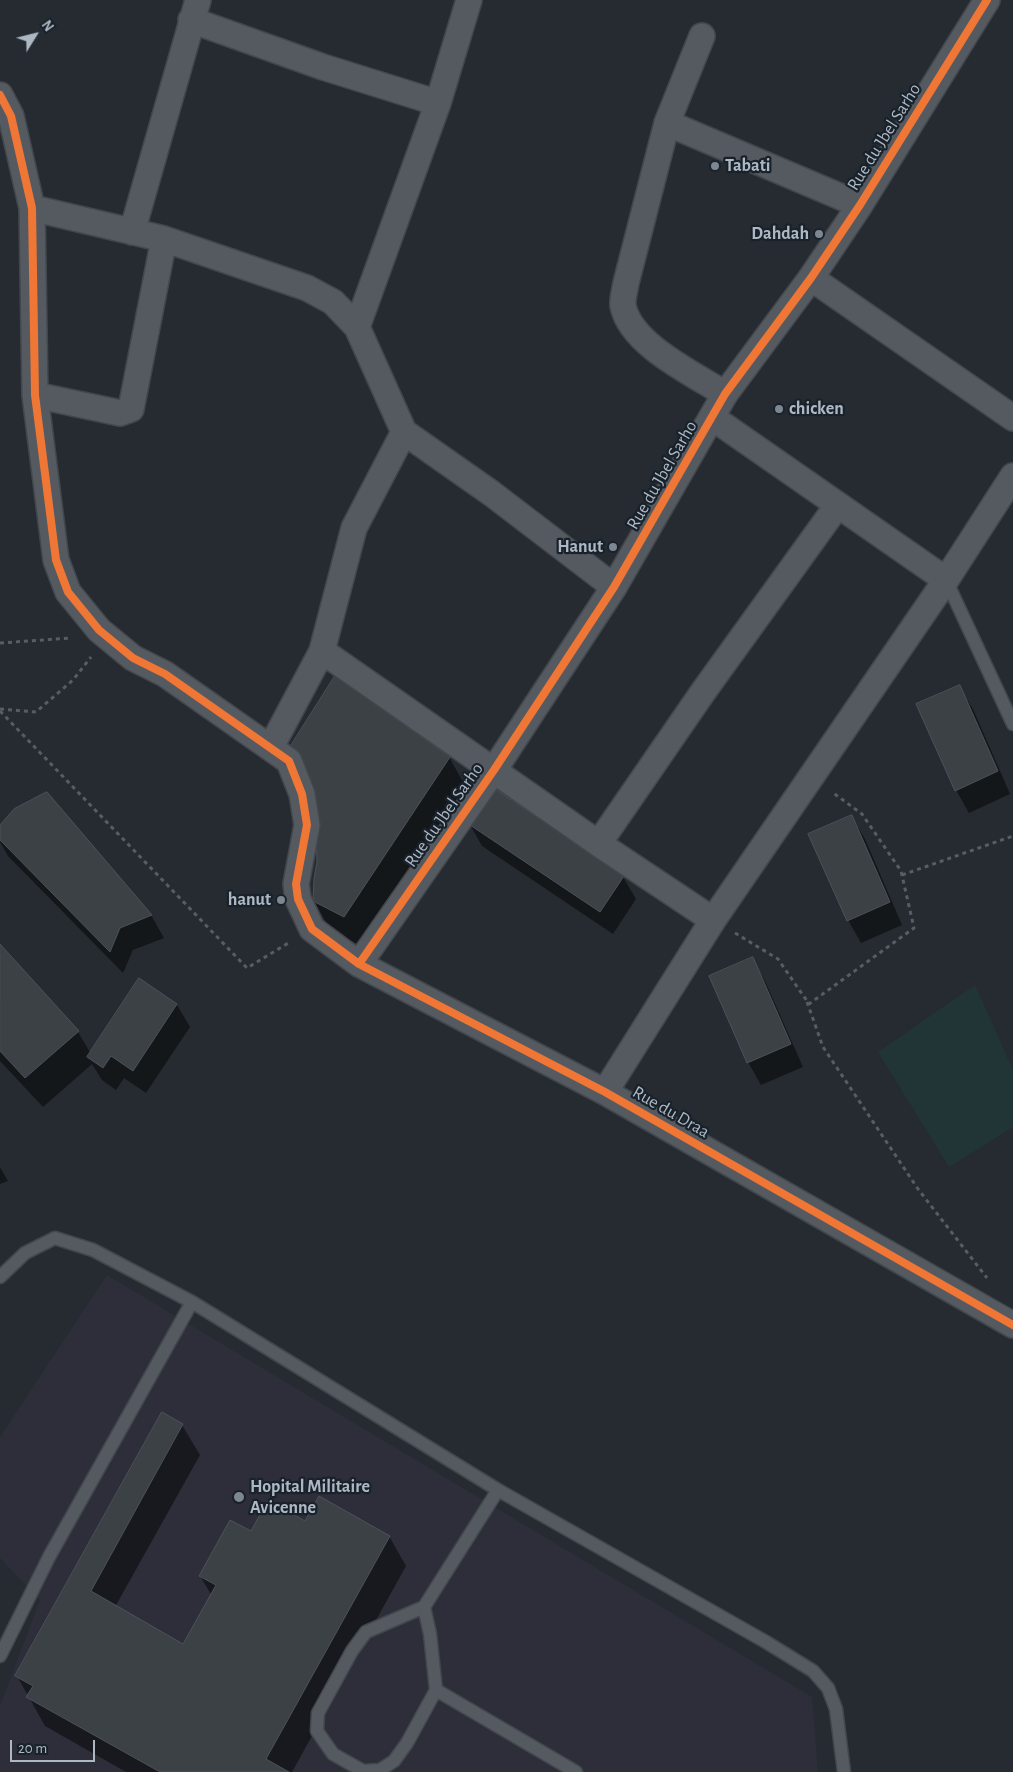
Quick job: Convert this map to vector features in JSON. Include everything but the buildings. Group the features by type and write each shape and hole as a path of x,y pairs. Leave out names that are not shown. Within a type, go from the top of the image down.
{"street":[{"path":"357,327 438,103 469,0"},
{"name":"Rue du Jbel Sarho","path":"359,964 494,770 614,587 713,418 725,394 811,278 860,204 987,0"},
{"path":"132,232 195,10 323,68 438,103"},
{"path":"702,36 667,122 626,283 623,303 627,318 645,340 725,394"},
{"path":"0,95 11,116 32,208 35,395 56,560 68,592 107,636 132,658 165,674 289,761 302,794 307,825 296,884 298,899 312,929"},
{"path":"667,122 860,204"},
{"path":"32,208 164,239 307,288 332,302 357,327 404,432 492,493 614,587"},
{"path":"35,395 120,413 131,409 164,239"},
{"path":"811,278 1013,418"},
{"path":"713,418 946,580"},
{"path":"271,747 322,651 354,528 404,432"},
{"path":"605,1092 713,920 946,580 1013,476"},
{"path":"599,843 698,699 837,506"},
{"path":"322,651 713,920"},
{"name":"Rue du Draa","path":"312,929 359,964 605,1092 1013,1325"}],"lane":[{"path":"946,580 1013,724"},
{"path":"0,1277 25,1253 55,1238 93,1250 192,1302 498,1490 750,1632 813,1671 828,1688 836,1709 844,1772"},
{"path":"0,1656 49,1557 192,1302"},
{"path":"424,1607 430,1634 436,1690 407,1743 394,1761 380,1770 363,1771 347,1764 333,1754 317,1731 318,1713 352,1651 366,1632 424,1607 498,1490"},
{"path":"436,1690 576,1772"}],"path":[{"path":"0,643 107,636"},
{"path":"0,710 36,712 73,680 107,636"},
{"path":"0,710 247,968 312,929"},
{"path":"713,920 778,959 810,1004 914,928 902,875 862,814 811,778"},
{"path":"902,875 1013,836"},
{"path":"805,997 823,1048 918,1189 989,1281"}],"shaded area":[{"path":"975,985 1013,1070 1013,1127 949,1167 878,1052"},
{"name":"Hopital Militaire Avicenne","path":"107,1275 812,1697 818,1772 0,1772 0,1706 40,1600 0,1558 0,1437"}],"cycle path":[{"path":"359,964 494,770 614,587 725,394 811,278 860,205 987,0"},
{"path":"0,95 11,116 32,208 35,395 56,560 68,592 99,630 133,658 165,674 289,761 302,794 307,825 296,884 298,899 312,929 359,964 605,1092 1013,1325"}],"place":[{"name":"Tabati","path":"715,166"},
{"name":"Dahdah","path":"819,234"},
{"name":"chicken","path":"779,409"},
{"name":"Hanut","path":"613,547"},
{"name":"hanut","path":"281,900"},
{"name":"Hopital Militaire Avicenne","path":"239,1497"}]}
